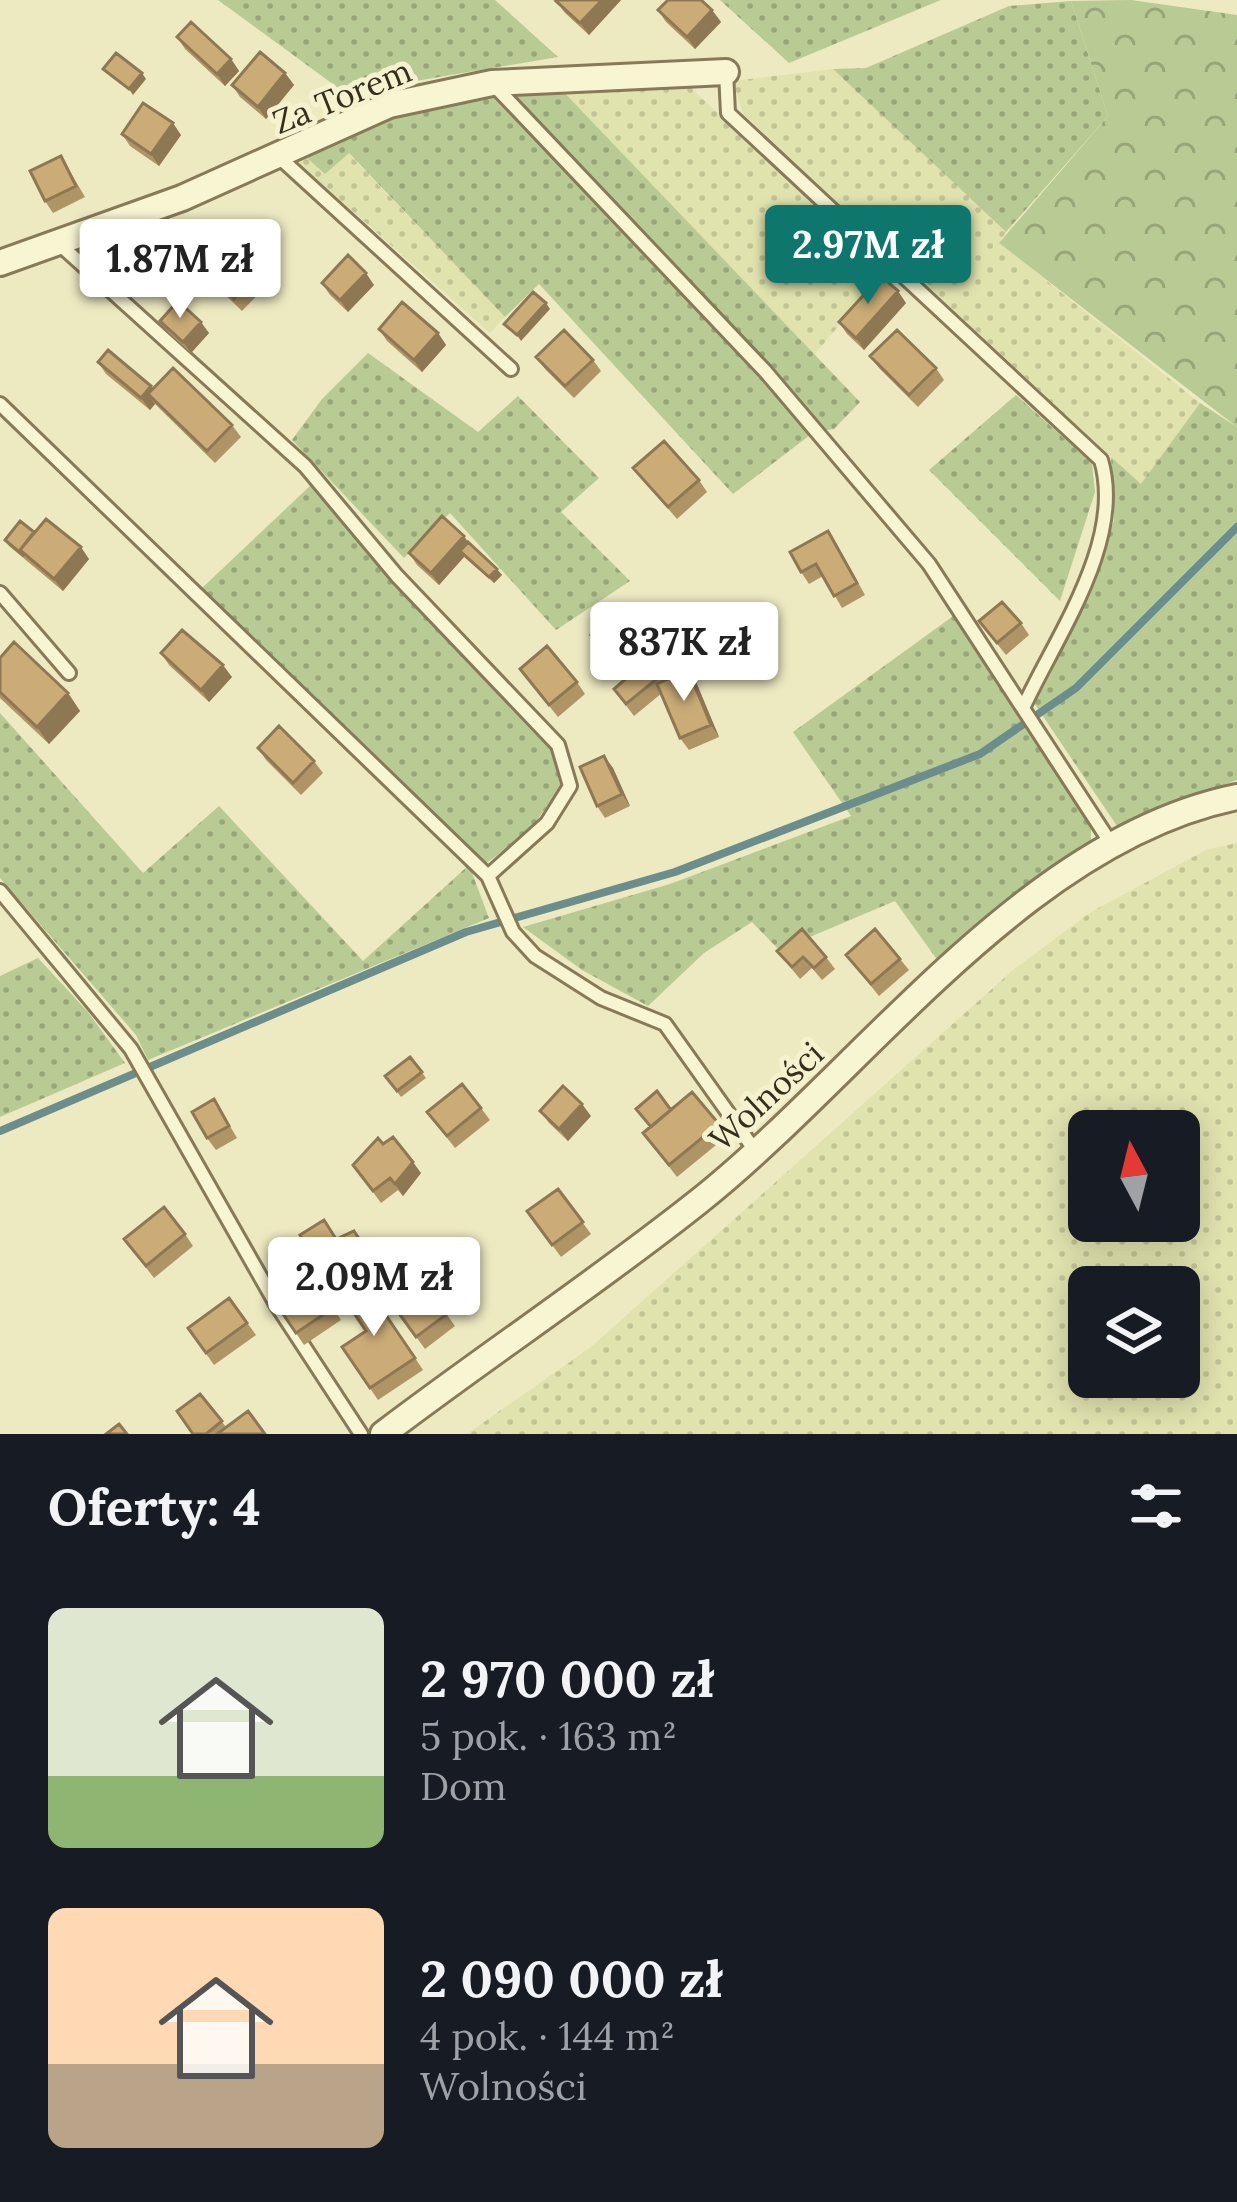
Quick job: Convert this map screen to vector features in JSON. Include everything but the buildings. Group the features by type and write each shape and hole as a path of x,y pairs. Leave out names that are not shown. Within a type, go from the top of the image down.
{"street":[{"name":"Za Torem","path":"0,263 279,157 389,105 492,83 726,72"},
{"name":"Wolności","path":"383,1434 697,1203 922,994 1110,842 1191,806 1237,797"}],"lane":[{"path":"726,72 728,113 1101,460 1106,478 1104,522 1024,706"},
{"path":"492,83 845,461 929,564 1110,842"},
{"path":"279,157 511,369"},
{"path":"57,242 305,466 397,576 558,745 570,786 547,824 488,876"},
{"path":"0,404 488,876 513,932 535,956 601,998 665,1024 756,1153"},
{"path":"0,592 69,673"},
{"path":"0,891 131,1049 276,1304 361,1434"}],"green space":[{"path":"218,0 495,0 558,57 345,93"},
{"path":"720,0 941,0 789,63"},
{"path":"1131,0 1237,15 1237,427 999,243 1108,116 1071,1"},
{"path":"1071,1 1108,116 1006,232 833,69 866,68 1009,6"},
{"path":"833,69 1006,232 999,243 1200,403 1141,485 743,114 733,81"},
{"path":"685,82 884,272 814,355 557,85"},
{"path":"557,85 860,402 834,429 814,432 733,494 539,284 505,317 349,153 325,174 306,157 391,115"},
{"path":"348,153 505,317 490,333 294,159 306,157 325,173"},
{"path":"368,353 478,432 518,396 599,478 561,512 630,581 556,630 450,513 404,558 292,440 322,399"},
{"path":"1016,395 1092,463 1095,492 1060,601 929,470"},
{"path":"1200,403 1237,427 1237,780 1117,826 1034,703 1114,521 1111,457 1141,484"},
{"path":"311,485 392,582 552,749 561,788 526,834 485,864 202,588"},
{"path":"956,614 1091,826 1091,843 938,961 895,901 779,950 752,922 704,953 648,1006 582,970 523,927 670,884 851,816 793,732"},
{"path":"0,713 143,873 219,806 363,961 469,865 489,918 148,1060 136,1035 0,878"},
{"path":"1237,843 1237,1434 467,1434 591,1347 1012,971 1091,912 1206,850"},
{"path":"38,958 88,1012 125,1063 0,1117 0,976"}],"waterway":[{"path":"0,1131 466,932 675,872 980,754 1076,688 1237,527"}]}
